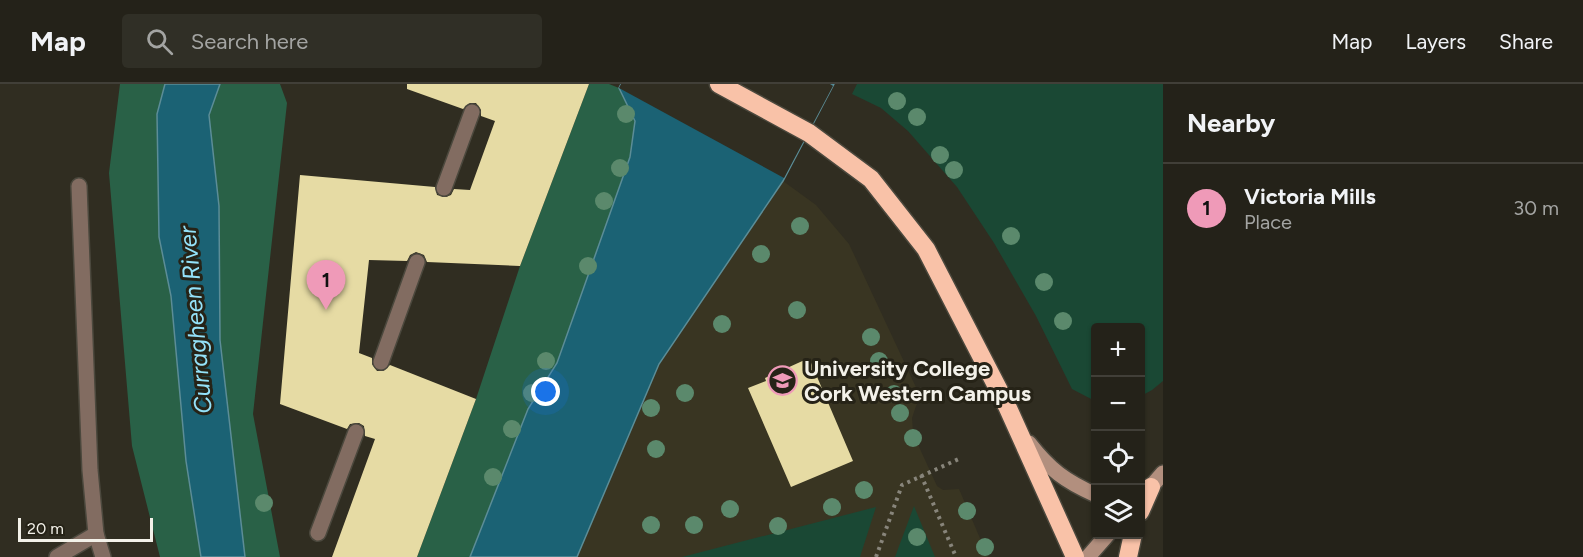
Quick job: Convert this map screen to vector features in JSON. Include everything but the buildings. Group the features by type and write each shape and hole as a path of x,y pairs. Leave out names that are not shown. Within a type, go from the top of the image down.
{"highway":[{"path":"719,84 809,133 871,179 926,249 1018,429 1075,557"},
{"path":"1128,557 1132,539"}],"main road":[{"path":"1018,429 1041,460 1067,482 1091,493"},
{"path":"1088,557 1104,539"}],"lane":[{"path":"444,188 472,112"},
{"path":"79,186 89,458 96,534 103,557"},
{"path":"381,362 417,262"},
{"path":"318,533 356,432"},
{"path":"57,557 96,534"}],"path":[{"path":"876,557 902,485 961,458"},
{"path":"921,475 956,557"}],"shaded area":[{"name":"University College Cork Western Campus","path":"783,181 816,205 849,244 921,398 912,418 913,431 920,449 937,486 943,490 959,489 988,557 577,557 659,364"}],"green space":[{"path":"120,84 165,84 157,114 159,237 171,296 186,461 201,557 160,557 132,446 109,173"},
{"path":"220,84 280,84 287,103 253,414 280,557 245,557 220,340 219,206 209,115"},
{"path":"589,84 609,84 619,88 635,121 630,157 557,363 528,409 470,557 417,557 476,399 520,266"},
{"path":"857,84 1163,84 1163,381 1145,394 1145,323 1091,323 1091,399 1072,389 1036,316 994,243 957,187 908,131 881,108 852,94"},
{"path":"914,506 935,557 895,557"},
{"path":"876,507 860,557 682,557"}],"water":[{"name":"Curragheen River","path":"165,84 220,84 209,115 219,206 220,340 245,557 201,557 186,461 171,296 159,237 157,114"},
{"path":"621,84 834,84 783,181 659,364 577,557 470,557 528,409 557,363 630,157 635,121 619,88"}],"pier":[{"path":"621,84 830,84 833,86 784,178 619,88"}],"place":[{"name":"Victoria Mills","path":"326,310"},
{"name":"University College Cork Western Campus","path":"783,381"}]}
